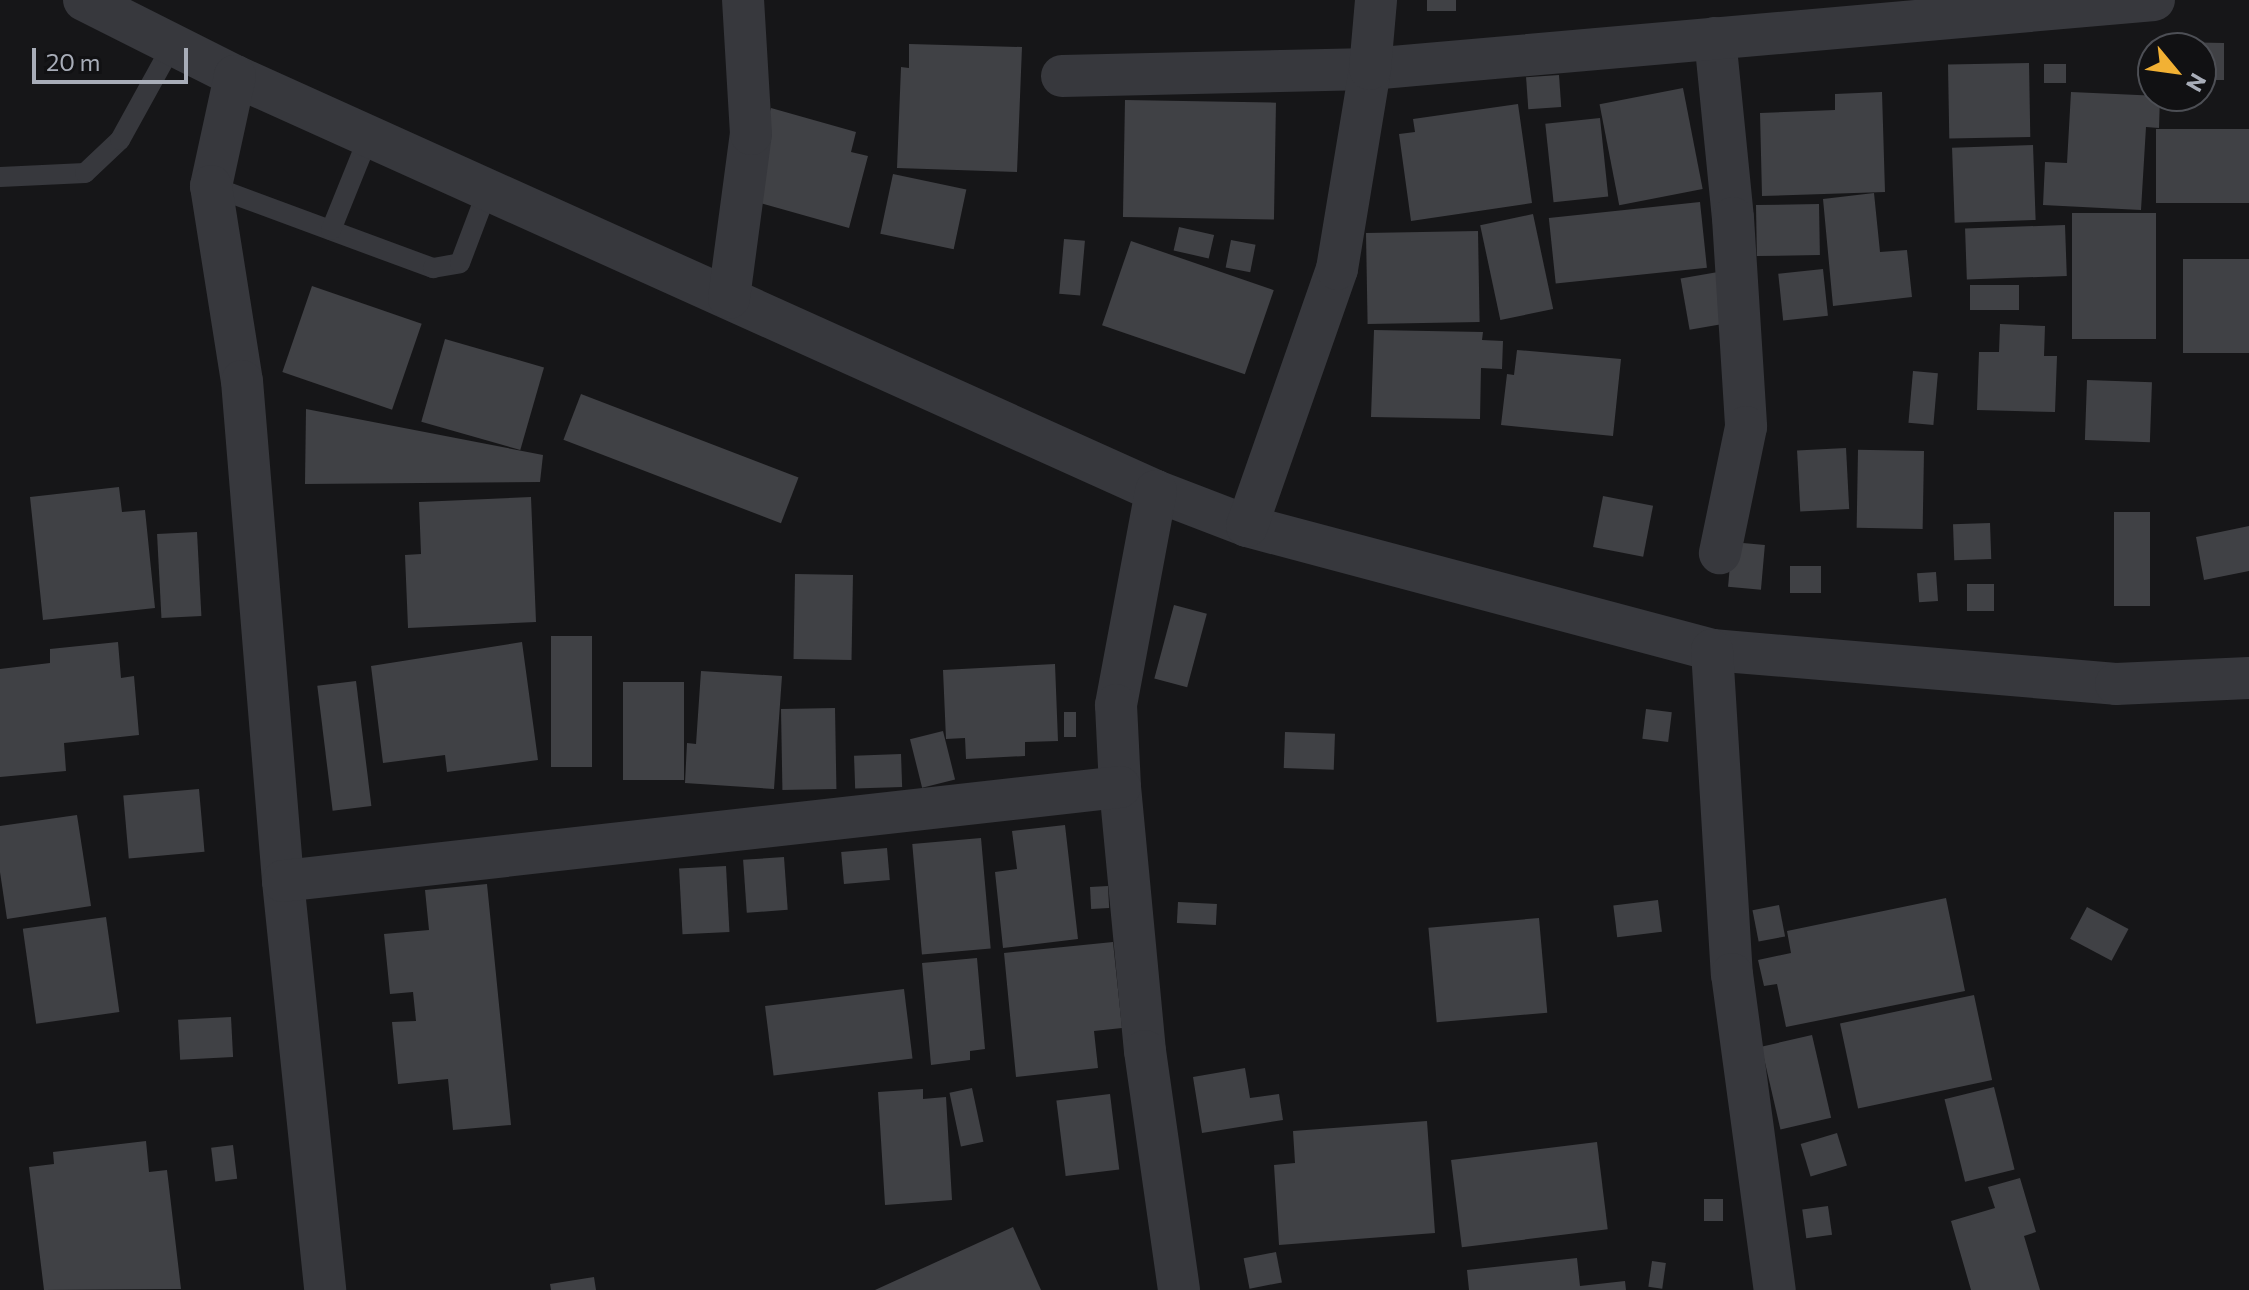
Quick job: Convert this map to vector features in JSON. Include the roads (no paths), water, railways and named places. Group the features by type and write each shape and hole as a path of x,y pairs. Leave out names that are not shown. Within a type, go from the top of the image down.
{"street":[{"path":"84,0 235,76 1156,491 1247,526 1712,650 2116,684 2249,678"},
{"path":"729,298 751,134 743,0"},
{"path":"1247,526 1337,269 1370,69 1376,0"},
{"path":"1062,76 1370,69 2127,1"},
{"path":"1715,38 1733,218 1746,427 1720,553"},
{"path":"235,76 211,186 242,381 283,881 325,1290"},
{"path":"1156,491 1116,705 1120,787 1145,1051 1179,1290"},
{"path":"1712,650 1732,974 1775,1290"},
{"path":"283,881 1120,787"}],"lane":[{"path":"0,177 85,173 120,140 173,44"},
{"path":"331,230 369,136"},
{"path":"211,186 433,268 460,263 488,189"}]}
